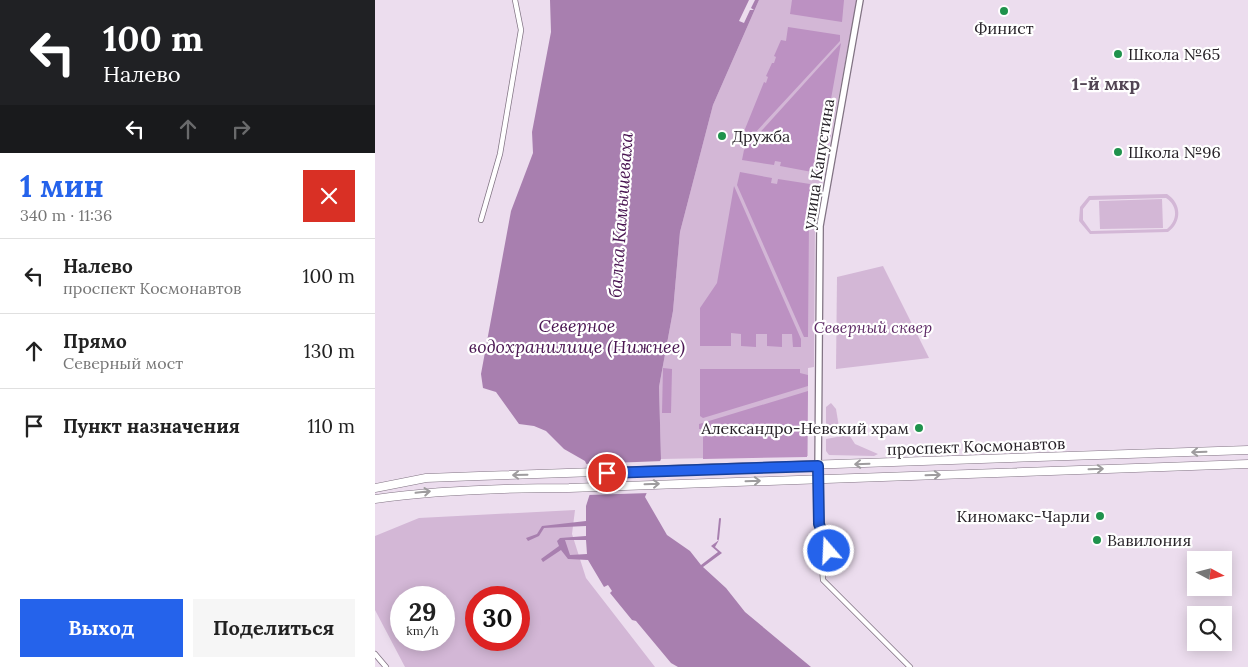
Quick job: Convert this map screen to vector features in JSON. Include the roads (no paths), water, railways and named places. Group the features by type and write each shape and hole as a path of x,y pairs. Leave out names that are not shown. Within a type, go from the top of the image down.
{"main road":[{"name":"проспект Космонавтов","path":"375,488 426,478 1248,450"},
{"name":"проспект Космонавтов","path":"375,499 426,492 1248,464"}],"street":[{"path":"481,220 500,154 521,30 515,0"},
{"name":"улица Капустина","path":"841,569 829,551 819,524 819,226 861,0"},
{"path":"819,524 823,580 910,667"},
{"path":"375,654 387,667"}],"water":[{"name":"Северное водохранилище (Нижнее)","path":"550,0 759,0 713,105 680,232 673,311 659,387 661,459 645,497 667,535 690,551 701,565 718,552 711,546 719,540 715,547 722,553 703,567 726,588 745,612 811,667 678,667 671,663 636,621 632,620 610,593 612,591 608,585 604,587 588,560 568,559 561,550 543,562 541,559 559,546 557,541 560,538 586,536 586,526 544,528 539,536 528,541 526,538 537,534 542,526 586,521 586,506 594,481 585,461 564,449 546,431 534,426 519,424 496,392 483,388 481,374 511,211 533,153 532,132 551,32","holes":["565,540 586,540 587,554 570,555"]}],"waterway":[{"path":"718,539 720,519"}],"place":[{"name":"Финист","path":"1004,11"},
{"name":"Школа №65","path":"1118,54"},
{"name":"Дружба","path":"722,136"},
{"name":"Школа №96","path":"1118,152"},
{"name":"Александро-Невский храм","path":"919,428"},
{"name":"Киномакс-Чарли","path":"1100,516"},
{"name":"Вавилония","path":"1097,540"}],"district":[{"name":"1-й мкр","path":"1106,84"}],"water label":[{"name":"балка Камышеваха","path":"621,215"}],"park label":[{"name":"Северный сквер","path":"873,327"}]}
